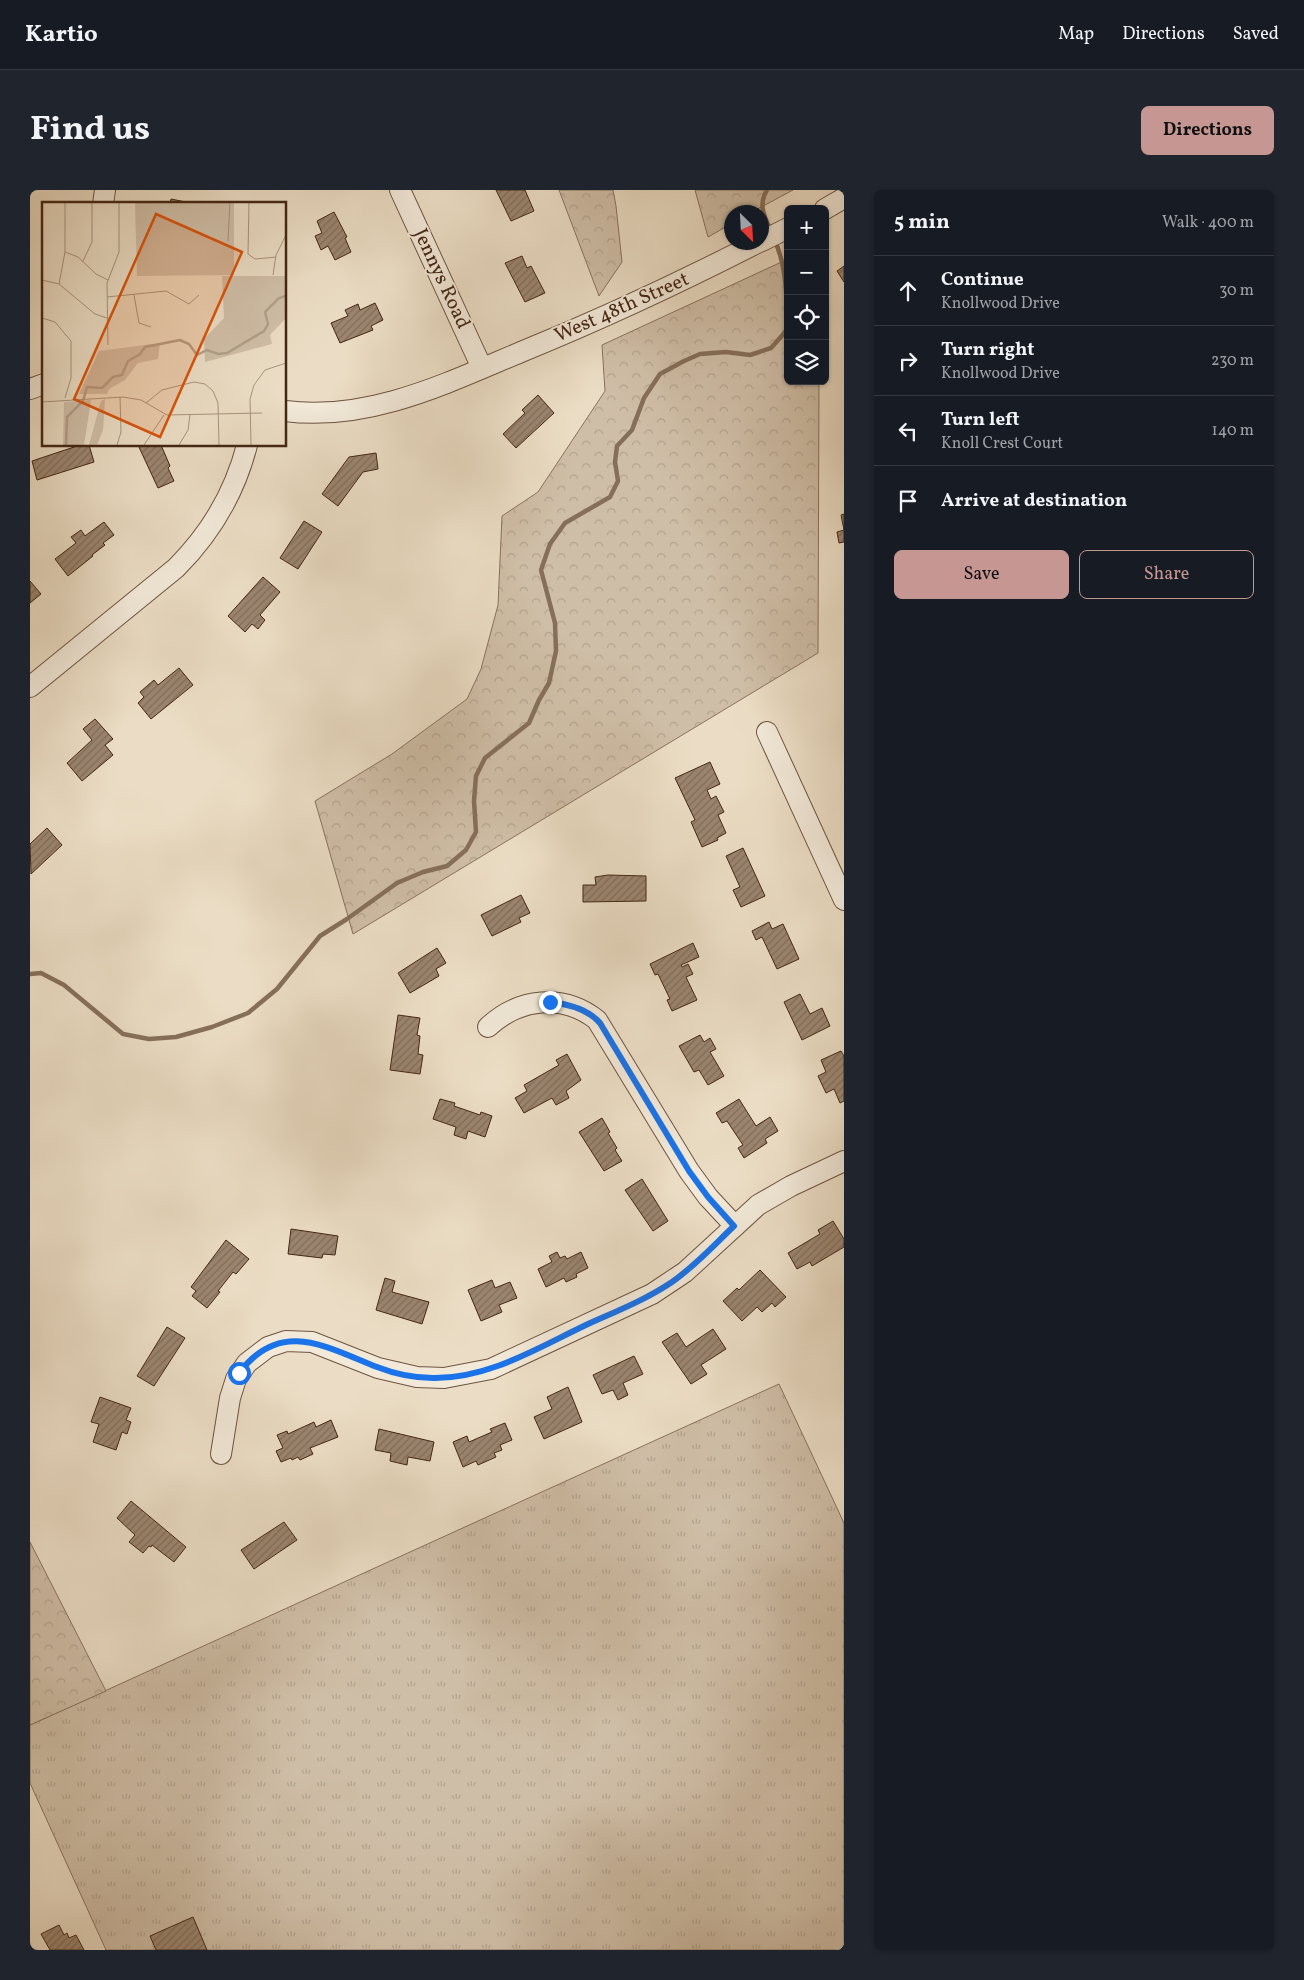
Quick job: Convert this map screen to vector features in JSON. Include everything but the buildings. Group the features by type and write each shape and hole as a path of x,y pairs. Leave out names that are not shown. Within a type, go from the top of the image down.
{"street":[{"name":"Jennys Road","path":"400,190 482,368"},
{"path":"829,207 844,198"},
{"name":"West 48th Street","path":"769,238 784,230"},
{"name":"West 48th Street","path":"286,411 311,413 364,408 409,397 599,320 745,250"},
{"path":"30,389 42,385"},
{"path":"30,687 176,568 190,554 220,512 239,471 247,446"},
{"path":"767,732 844,900"},
{"path":"488,1027 509,1011 526,1004 546,1002 573,1006 585,1011 597,1020 689,1171 708,1197 734,1226"},
{"path":"221,1454 230,1398 236,1379 247,1363 268,1347 286,1341 312,1342 378,1368 417,1377 451,1377 491,1370 652,1294 685,1272 734,1226 768,1198 844,1162"}],"green space":[{"path":"559,190 613,190 622,262 599,296"},
{"path":"695,190 793,190 765,205 724,205 724,228 708,237"},
{"path":"784,261 784,385 819,385 818,653 353,934 315,801 392,754 467,699 481,669 498,605 502,516 538,492 605,391 602,345"},
{"path":"779,1384 844,1523 844,1950 106,1950 30,1783 30,1725"},
{"path":"30,1542 106,1691 30,1725"}],"waterway":[{"path":"767,190 762,205 764,216 771,231"},
{"path":"30,974 41,973 64,985 123,1034 149,1039 176,1037 212,1027 248,1013 277,989 320,936 397,883 423,872 447,866 466,850 476,832 474,801 476,776 485,758 529,723 549,683 556,651 555,623 541,570 550,544 565,523 610,497 618,481 615,462 617,446 632,430 644,398 660,374 700,354 726,352 750,355 771,348 787,330 784,273 775,241"}],"route":[{"path":"239,1373 257,1354 268,1347 286,1341 299,1340 325,1345 378,1368 404,1375 444,1378 491,1370 652,1294 685,1272 734,1226 696,1182 600,1023 591,1015 581,1010 568,1005 550,1002"}]}
